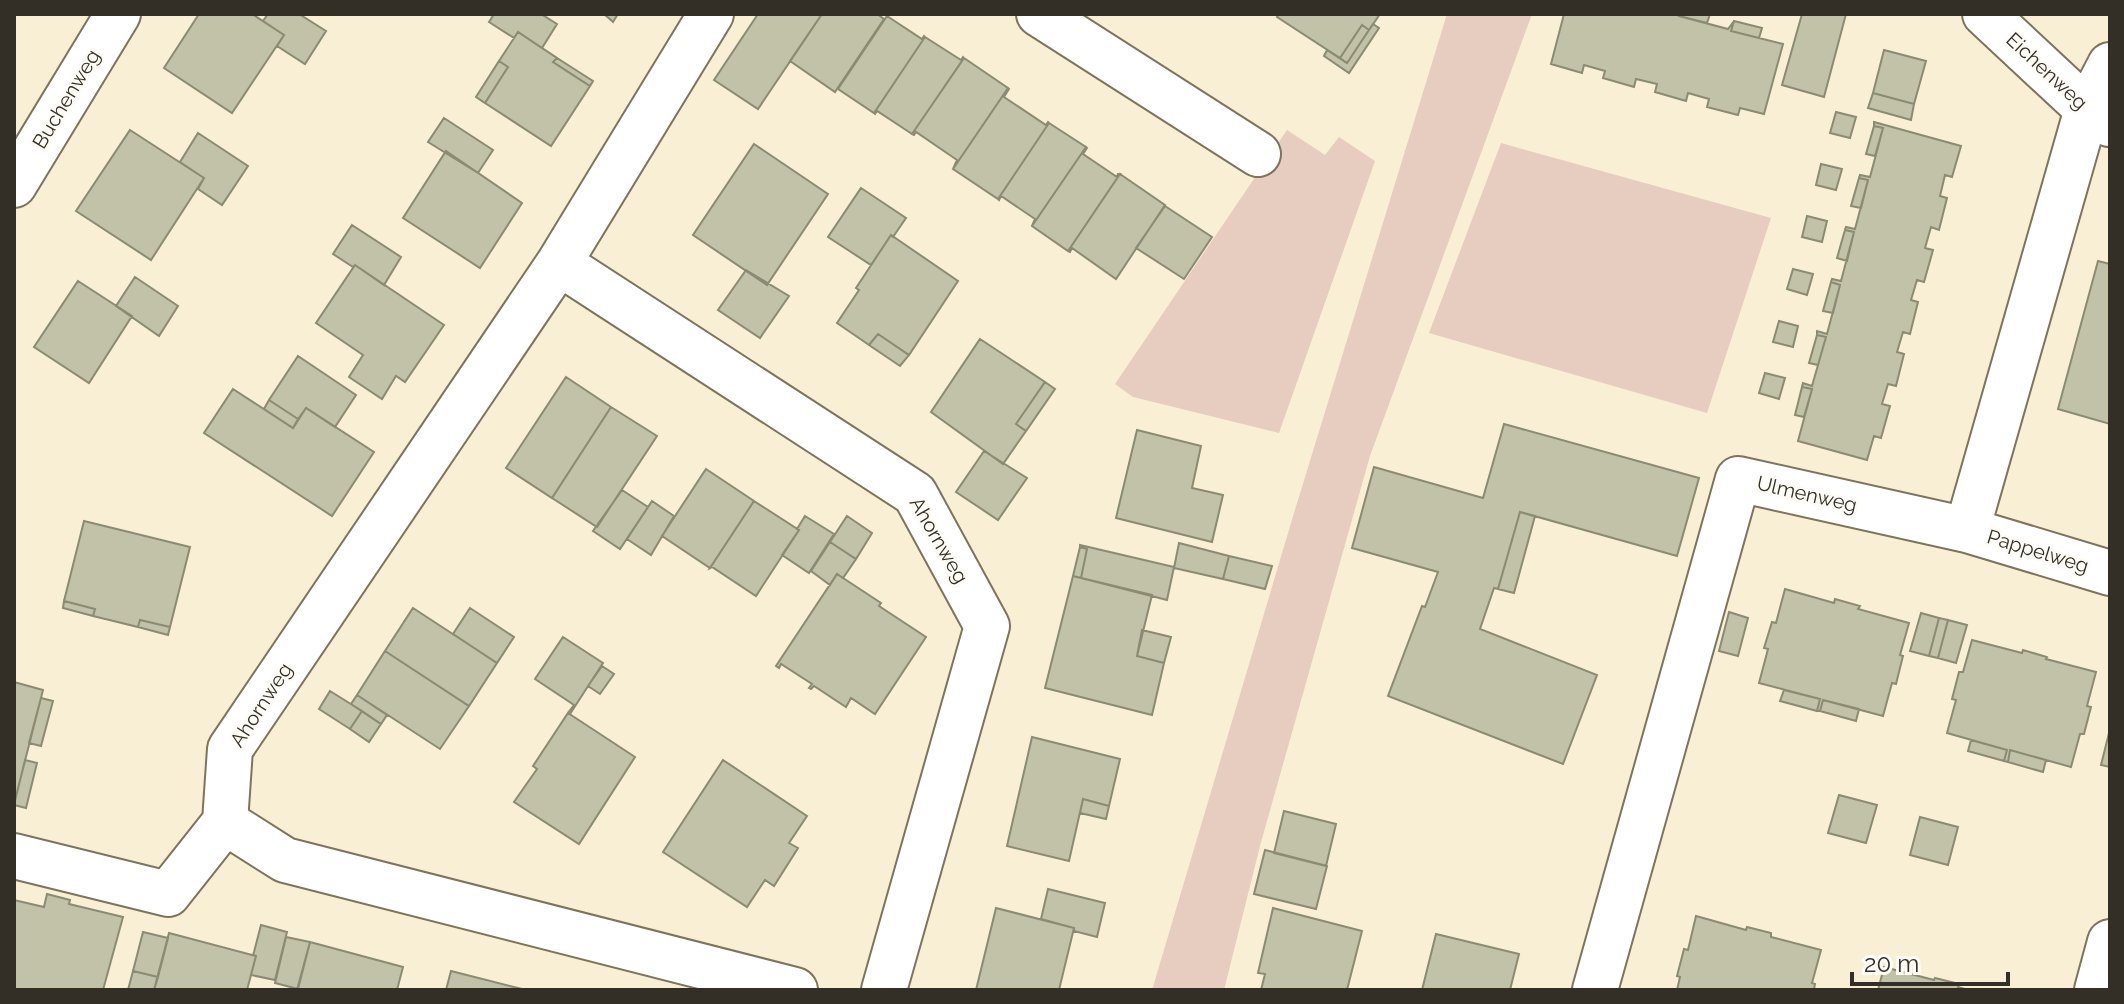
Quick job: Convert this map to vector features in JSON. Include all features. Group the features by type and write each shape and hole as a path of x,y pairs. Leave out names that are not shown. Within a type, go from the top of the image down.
{"street":[{"name":"Buchenweg","path":"14,185 118,14"},
{"name":"Ahornweg","path":"225,822 230,749 559,263 711,14"},
{"path":"1039,14 1258,154"},
{"name":"Eichenweg","path":"1985,14 2098,117"},
{"path":"1967,530 2098,117 2110,65"},
{"name":"Ahornweg","path":"559,263 915,494 987,626 884,990"},
{"name":"Ulmenweg","path":"1595,990 1738,479 1967,530"},
{"name":"Pappelweg","path":"1967,530 2110,573"},
{"path":"14,856 168,894 225,822 285,860 795,990"},
{"path":"2097,990 2110,942"}],"shaded area":[{"path":"1447,14 1532,14 1370,456 1260,846 1224,990 1152,990 1294,513"},
{"path":"1287,130 1325,155 1339,137 1375,161 1279,433 1133,397 1115,384"},
{"path":"1501,143 1771,218 1707,413 1429,333"}],"building":[{"path":"199,14 252,14 284,35 232,113 164,68"},
{"path":"268,14 299,14 326,31 305,64 277,46 284,35 263,21"},
{"path":"494,14 541,14 557,24 542,48 518,32 514,38 489,22"},
{"path":"604,14 618,14 613,22"},
{"path":"758,14 822,14 758,109 714,80"},
{"path":"822,14 877,14 884,19 835,92 790,61"},
{"path":"1279,14 1380,14 1369,30 1362,25 1340,58 1277,17"},
{"path":"1564,14 1680,14 1728,29 1734,21 1731,31 1783,44 1764,114 1740,108 1738,115 1707,107 1709,99 1688,93 1686,101 1655,92 1657,84 1636,79 1634,87 1603,78 1605,71 1584,65 1582,73 1551,64"},
{"path":"1680,14 1710,14 1707,23"},
{"path":"1802,14 1846,14 1824,97 1782,85"},
{"path":"887,16 922,39 925,37 874,113 838,89"},
{"path":"1734,21 1762,28 1759,38 1731,31"},
{"path":"1373,24 1379,28 1349,73 1324,56 1327,50 1347,63"},
{"path":"1362,25 1369,30 1347,63 1340,58"},
{"path":"518,32 557,58 553,62 590,86 551,146 485,103 508,67 499,61"},
{"path":"925,37 961,60 964,58 912,134 877,111 874,113"},
{"path":"1884,50 1926,61 1914,104 1873,93"},
{"path":"557,58 593,81 590,86 553,62"},
{"path":"964,58 1008,88 953,169 957,160 916,132 912,134"},
{"path":"499,61 508,67 485,103 476,97"},
{"path":"1008,88 1004,97 1046,125 1049,123 998,199 953,169"},
{"path":"1873,93 1914,104 1911,120 1868,108"},
{"path":"1836,112 1856,117 1850,138 1830,133"},
{"path":"444,118 493,150 478,173 428,142"},
{"path":"1874,122 1961,146 1952,177 1945,175 1940,196 1947,198 1939,230 1931,227 1925,248 1933,250 1924,282 1917,280 1911,300 1918,302 1910,334 1903,332 1897,352 1904,354 1896,386 1888,384 1882,404 1890,406 1881,438 1874,436 1867,460 1798,441 1812,389 1802,387 1803,383 1812,386 1826,337 1817,335 1817,331 1827,334 1840,285 1831,282 1832,279 1841,281 1854,232 1845,230 1846,227 1855,229 1868,180 1859,178 1860,175 1870,177 1883,128 1874,126"},
{"path":"1049,123 1086,147 1032,226 1035,219 1001,196 998,199"},
{"path":"1874,126 1883,128 1875,156 1866,154"},
{"path":"130,130 204,178 151,260 76,211"},
{"path":"198,133 248,166 222,205 198,189 204,178 180,162"},
{"path":"754,144 828,194 767,285 693,235"},
{"path":"1086,147 1083,154 1117,177 1120,174 1068,251 1032,226"},
{"path":"446,151 522,203 480,268 403,218"},
{"path":"1821,164 1842,169 1836,190 1816,185"},
{"path":"1120,174 1165,205 1116,279 1072,248 1068,251"},
{"path":"1859,178 1868,180 1861,208 1851,206"},
{"path":"861,188 906,218 871,265 828,237"},
{"path":"1165,206 1212,237 1184,279 1136,248"},
{"path":"1807,216 1827,221 1822,242 1802,237"},
{"path":"352,225 401,257 384,285 333,254"},
{"path":"1845,230 1854,232 1847,261 1837,258"},
{"path":"891,235 958,281 909,355 878,334 869,345 837,323"},
{"path":"2098,261 2110,264 2110,424 2058,409"},
{"path":"355,265 444,325 405,382 396,376 382,399 349,377 363,355 316,323"},
{"path":"1793,269 1813,274 1807,295 1787,289"},
{"path":"746,270 789,296 760,338 718,310"},
{"path":"135,277 178,306 159,336 116,306"},
{"path":"78,281 132,316 89,383 34,347"},
{"path":"1831,282 1840,285 1833,313 1823,311"},
{"path":"1779,321 1798,326 1793,347 1773,342"},
{"path":"878,334 909,355 900,366 869,345"},
{"path":"1817,335 1826,337 1818,365 1809,363"},
{"path":"980,339 1045,382 1016,424 1026,431 1003,464 931,412"},
{"path":"298,356 356,395 335,427 306,408 298,419 269,400"},
{"path":"1765,373 1785,378 1779,399 1759,393"},
{"path":"566,377 611,407 552,498 506,468"},
{"path":"1045,382 1055,389 1026,431 1016,424"},
{"path":"1802,387 1812,389 1804,417 1795,415"},
{"path":"233,389 293,428 306,408 374,452 332,516 204,433"},
{"path":"269,400 298,419 293,428 264,409"},
{"path":"611,407 657,436 597,527 552,498"},
{"path":"1504,424 1699,478 1677,556 1520,512 1498,589 1494,588 1480,629 1597,675 1563,764 1388,696 1438,572 1352,548 1374,467 1483,498"},
{"path":"1137,430 1201,446 1192,488 1223,495 1212,542 1116,518"},
{"path":"984,451 1027,478 998,520 956,492"},
{"path":"706,469 754,501 710,568 662,536"},
{"path":"622,490 648,507 620,549 593,531"},
{"path":"652,501 674,516 651,555 627,539"},
{"path":"754,501 799,530 756,596 710,568"},
{"path":"1520,512 1535,516 1514,593 1498,589"},
{"path":"805,516 834,534 809,573 782,555"},
{"path":"847,516 872,533 856,559 830,542"},
{"path":"84,521 190,547 170,627 140,620 138,627 93,616 95,609 64,601"},
{"path":"830,542 856,559 843,578 837,574 830,585 811,571"},
{"path":"1179,543 1229,556 1223,579 1174,568"},
{"path":"1080,545 1174,567 1167,600 1081,578 1087,549"},
{"path":"1080,547 1087,549 1081,578 1073,576"},
{"path":"1229,556 1272,566 1265,589 1223,579"},
{"path":"837,574 926,637 875,714 851,698 846,707 814,686 809,688 812,684 781,664 779,668 776,666"},
{"path":"1073,576 1152,595 1137,656 1164,663 1152,715 1045,688"},
{"path":"1785,589 1834,603 1835,599 1860,606 1858,609 1909,623 1896,684 1892,683 1883,716 1823,700 1820,711 1817,711 1820,699 1759,683 1768,649 1764,648 1772,622 1776,623"},
{"path":"64,601 95,609 93,616 63,608"},
{"path":"413,608 497,663 469,706 385,651"},
{"path":"470,608 514,637 497,663 453,634"},
{"path":"1729,612 1748,618 1738,656 1719,651"},
{"path":"1921,613 1939,618 1929,656 1910,651"},
{"path":"1939,618 1948,620 1938,658 1929,656"},
{"path":"140,620 170,627 168,635 138,627"},
{"path":"1948,620 1967,625 1956,663 1938,658"},
{"path":"1142,630 1171,637 1164,663 1137,656"},
{"path":"563,637 603,663 570,714 574,705 535,679"},
{"path":"1972,640 2022,653 2023,650 2096,672 2084,734 2080,734 2071,767 2010,750 2008,762 2004,761 2007,750 1947,733 1956,700 1952,699 1959,672 1963,672"},
{"path":"385,651 469,706 440,749 357,695"},
{"path":"602,666 614,674 600,694 588,686"},
{"path":"14,682 43,690 14,804"},
{"path":"1784,690 1820,699 1817,711 1780,701"},
{"path":"330,691 362,711 350,729 319,709"},
{"path":"357,695 387,715 381,724 351,704"},
{"path":"41,698 53,701 41,746 29,743"},
{"path":"1823,700 1859,709 1856,721 1820,711"},
{"path":"362,711 381,724 369,742 350,729"},
{"path":"568,713 635,757 579,844 514,802 537,769 533,766"},
{"path":"2110,729 2110,767 2101,765"},
{"path":"1032,737 1120,759 1109,806 1083,799 1069,861 1007,846"},
{"path":"1971,740 2007,750 2004,761 1968,751"},
{"path":"2010,750 2046,760 2043,772 2008,762"},
{"path":"25,760 37,763 26,808 14,805"},
{"path":"723,760 807,816 789,843 798,848 774,886 765,880 747,907 663,852"},
{"path":"1839,795 1877,805 1866,843 1828,833"},
{"path":"1083,799 1109,806 1106,819 1080,813"},
{"path":"1284,811 1336,824 1326,866 1274,853"},
{"path":"1920,817 1958,827 1948,865 1910,855"},
{"path":"1265,850 1327,866 1316,909 1254,894"},
{"path":"1048,889 1105,903 1097,937 1041,919"},
{"path":"47,894 70,900 69,904 123,917 103,990 14,990 14,900 44,907"},
{"path":"996,908 1074,928 1059,990 976,990"},
{"path":"1273,908 1362,931 1347,990 1261,990 1265,974 1258,973"},
{"path":"1696,916 1746,930 1747,927 1771,933 1771,937 1821,950 1812,983 1815,984 1814,990 1677,990 1680,977 1677,976 1684,949 1688,950"},
{"path":"261,925 287,932 275,980 251,975"},
{"path":"143,932 168,938 158,977 133,971"},
{"path":"169,933 256,956 247,990 154,990"},
{"path":"1436,934 1519,954 1510,990 1422,990"},
{"path":"286,937 310,942 298,989 275,983"},
{"path":"310,942 403,967 397,990 297,990"},
{"path":"1884,967 1959,984 1958,987 1968,990 1878,990"},
{"path":"133,971 158,977 154,990 128,990"},
{"path":"451,971 526,990 446,990"}]}
